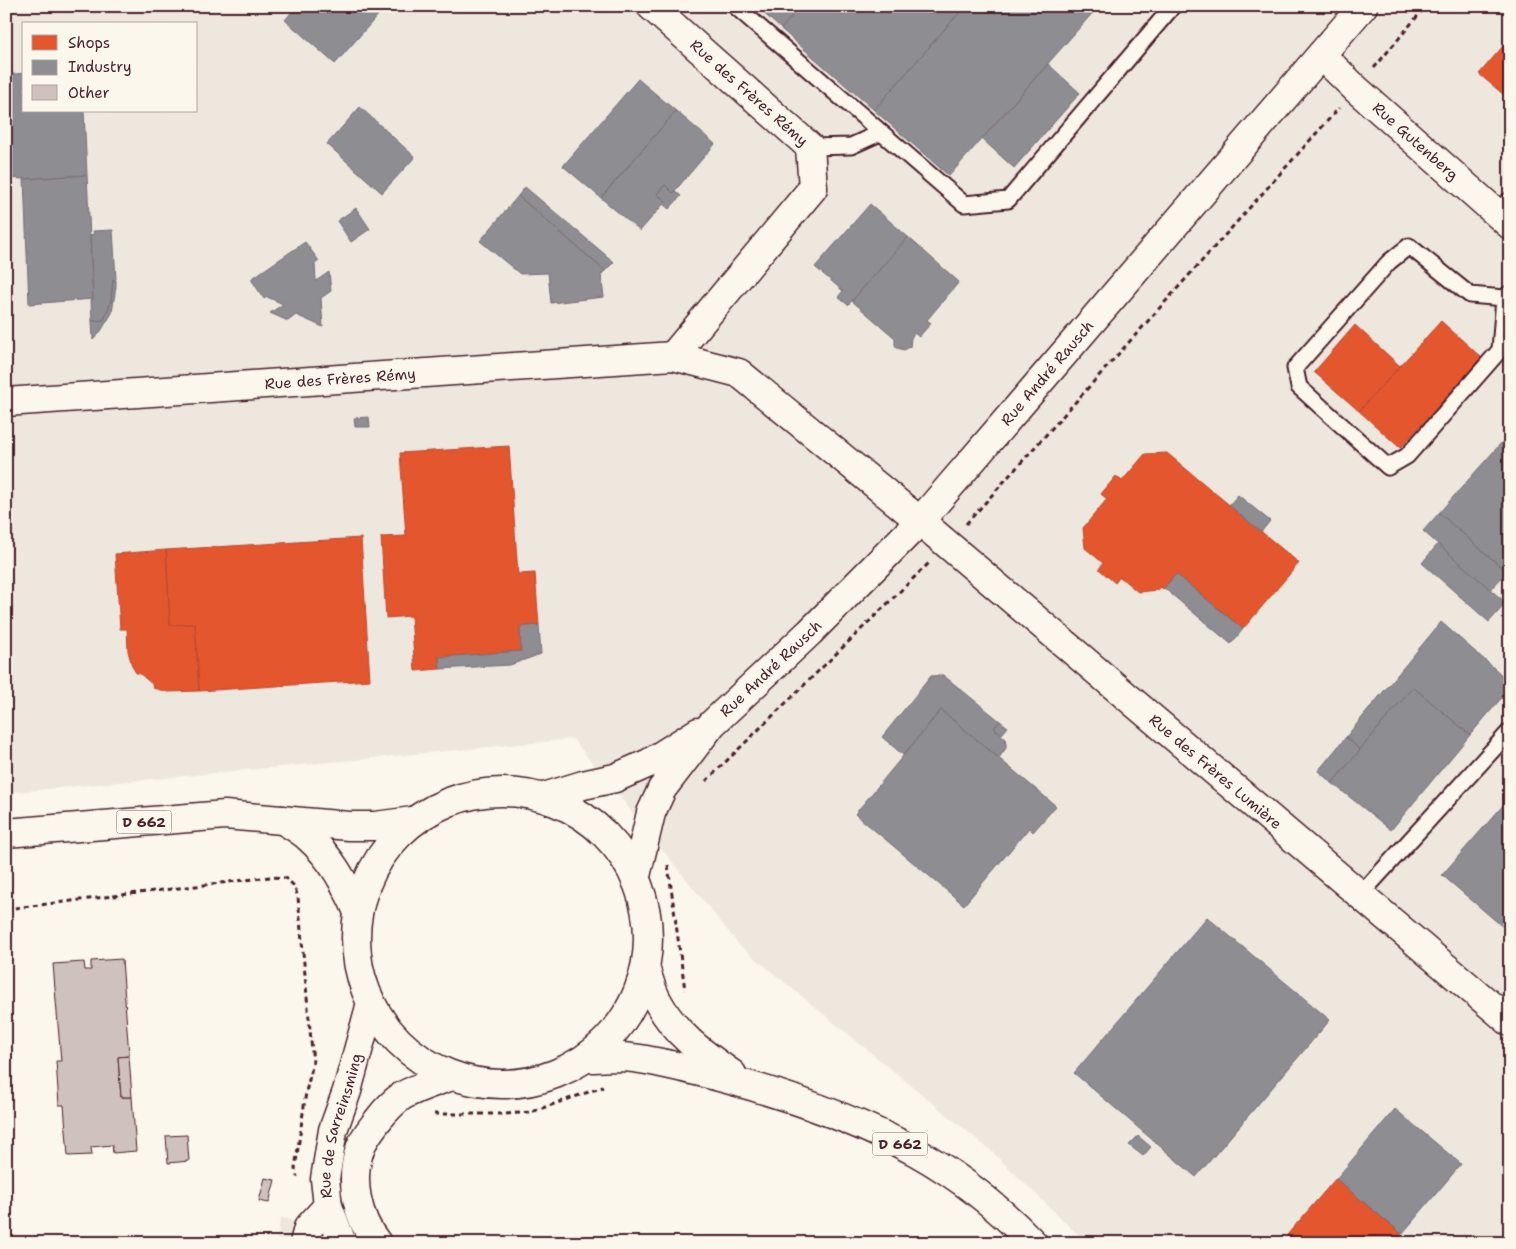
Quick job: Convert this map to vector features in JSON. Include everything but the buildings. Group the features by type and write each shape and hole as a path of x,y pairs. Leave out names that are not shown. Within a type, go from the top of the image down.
{"street":[{"name":"Rue des Frères Rémy","path":"651,6 810,147 813,188 673,356"},
{"name":"Rue André Rausch","path":"636,876 651,813 662,789 712,724 810,632 920,521 1363,6"},
{"name":"Rue Gutenberg","path":"1321,55 1356,89 1505,212"},
{"name":"Rue des Frères Rémy","path":"6,402 673,356 739,373 920,521"},
{"name":"Rue des Frères Lumière","path":"920,521 1510,1022"},
{"name":"Rue André Rausch","path":"544,797 583,785 615,778 649,763 712,724"},
{"path":"490,791 517,792 544,797 573,809 598,827 620,850 636,876 646,907 650,938 646,970 638,996 625,1020 608,1041 587,1058 556,1075 522,1084 486,1084 452,1076 419,1059 391,1034 371,1003 360,974 356,943 358,912 365,886 377,862 393,840 413,821 436,806 462,796 490,791"},
{"name":"D 662","path":"6,833 225,815 349,826 376,826 413,821"},
{"path":"282,819 309,838 330,860 345,883 358,912"},
{"name":"D 662","path":"646,970 657,1000 672,1025 694,1048 745,1084"},
{"name":"Rue de Sarreinsming","path":"304,1243 308,1228 328,1206 325,1179 333,1130 347,1091 371,1003"},
{"name":"D 662","path":"587,1058 622,1057 654,1060 745,1084 818,1108 917,1153 966,1184 1017,1226 1033,1243"},
{"path":"378,1243 370,1233 358,1203 354,1175 360,1148 386,1110 402,1096 452,1076"},
{"path":"328,1206 342,1243"}],"lane":[{"path":"735,6 964,204 1008,200 1173,6"},
{"path":"810,147 851,146 880,133"},
{"path":"1409,246 1470,295 1507,296 1500,350 1407,456 1388,467 1300,386 1295,368 1389,262 1409,246"},
{"path":"1360,895 1510,731"}],"path":[{"path":"700,786 948,544 1356,89 1426,6"},
{"path":"668,861 682,977 686,992"},
{"path":"6,909 270,877 286,878 294,886 298,897 313,1063 306,1092 295,1169 297,1178"},
{"path":"430,1114 444,1112 474,1115 531,1112 611,1085"}],"shaded area":[{"path":"6,6 1510,6 1510,1243 1087,1243 989,1149 740,946 573,739 6,793"},
{"path":"281,1217 331,1236 354,1243 276,1243"}]}
